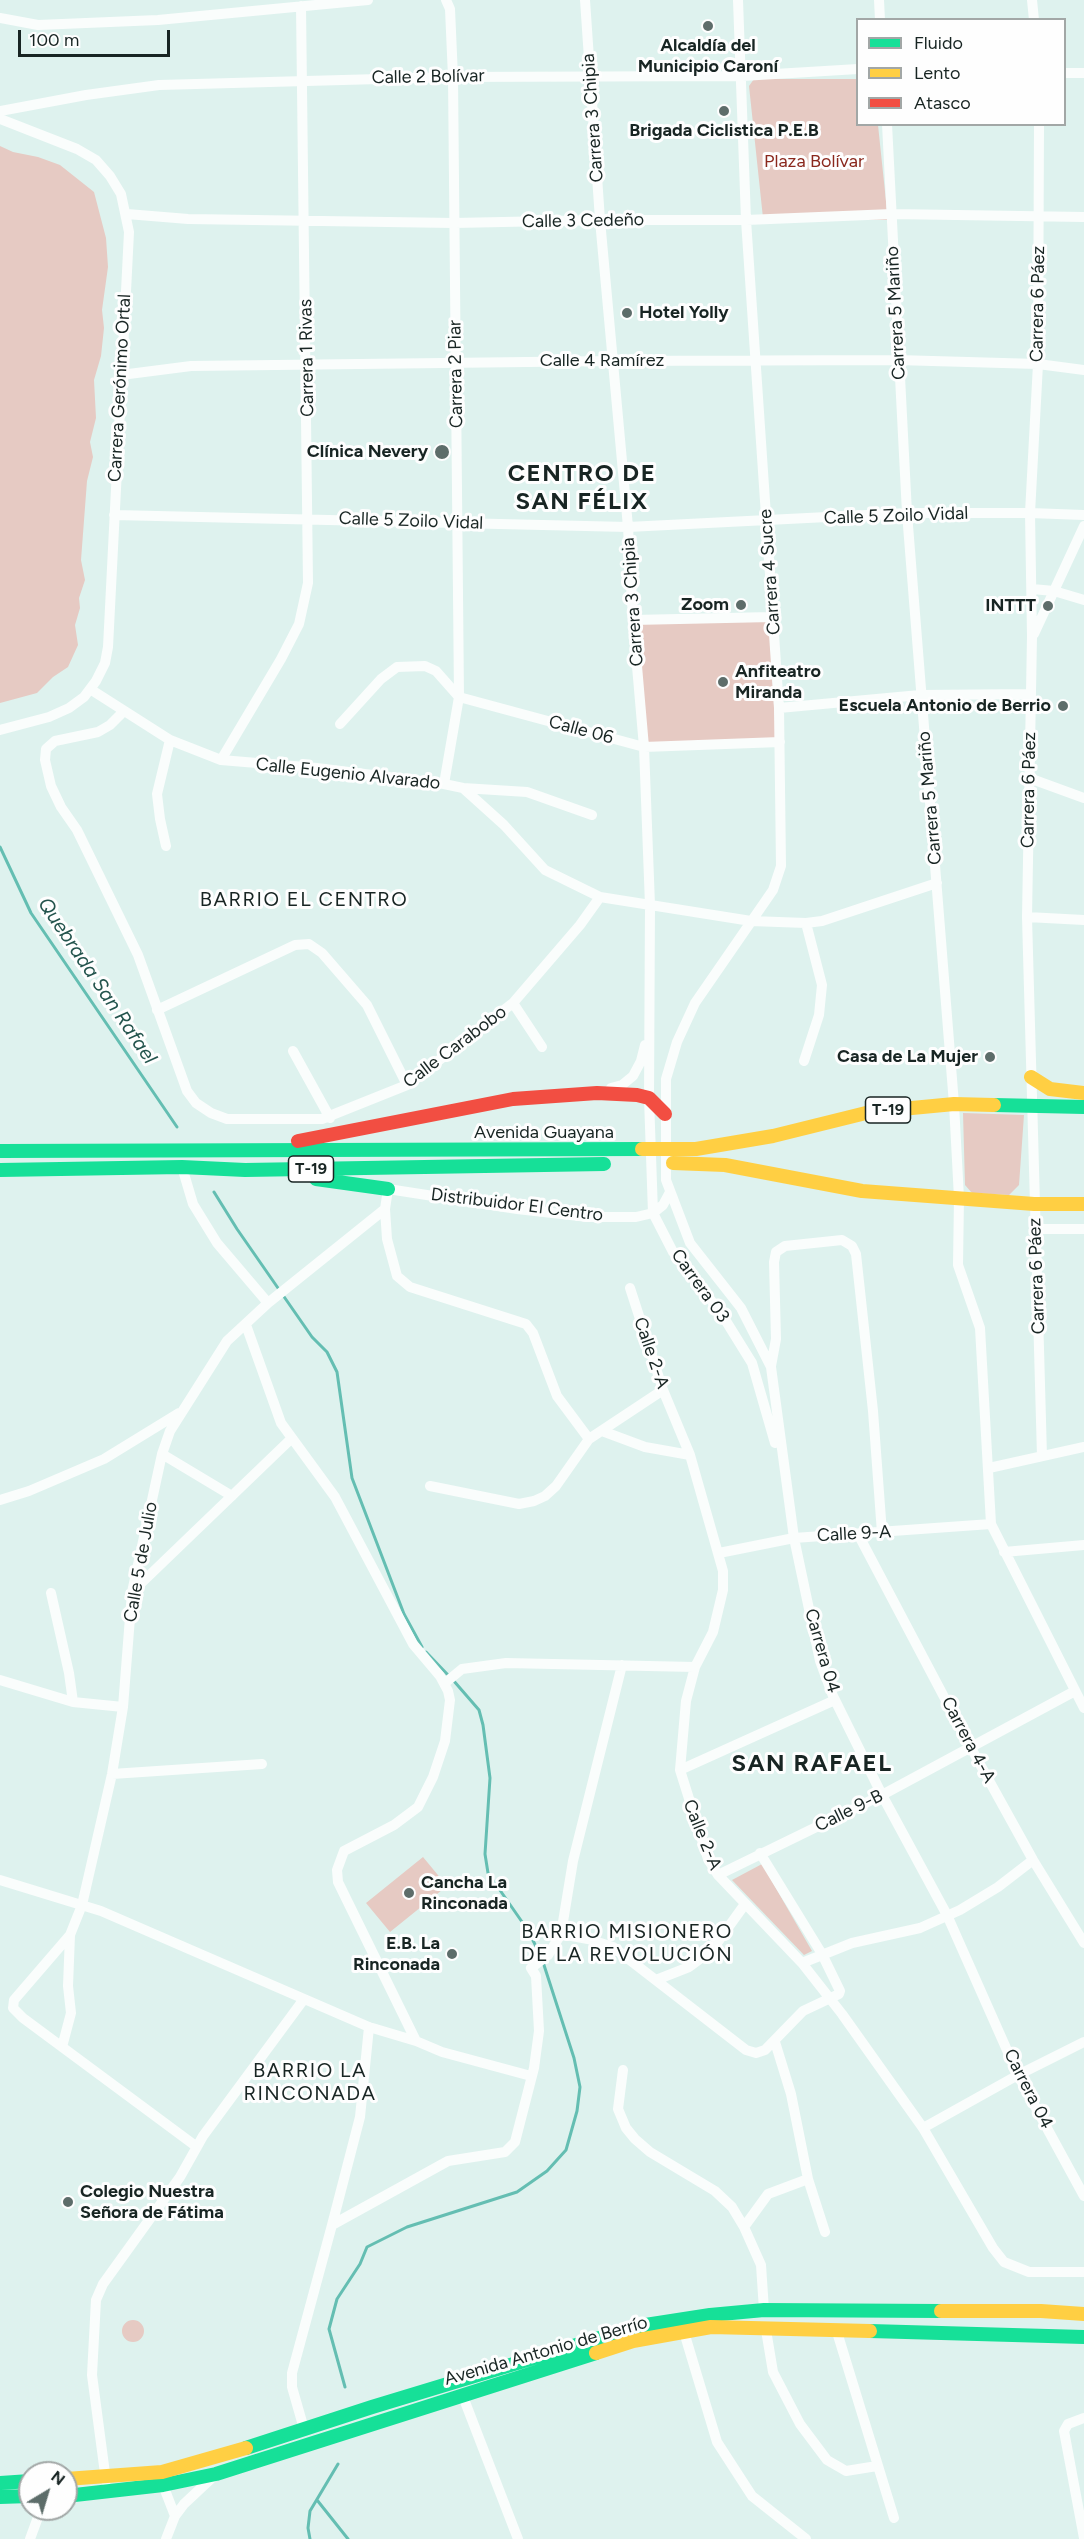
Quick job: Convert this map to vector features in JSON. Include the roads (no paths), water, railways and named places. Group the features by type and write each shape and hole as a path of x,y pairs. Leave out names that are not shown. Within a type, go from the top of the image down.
{"main road":[{"path":"1031,1077 1050,1089 1084,1093"},
{"path":"243,1150 378,1127 513,1099 597,1093 637,1095 649,1098 665,1114"},
{"path":"1064,1106 1084,1100"},
{"name":"Avenida Guayana","path":"0,1170 182,1167 244,1170 696,1156 870,1112 954,1104 1084,1107"},
{"name":"Avenida Guayana","path":"0,1151 243,1150 626,1159"},
{"name":"Avenida Guayana","path":"696,1156 725,1165 862,1191 1034,1204 1084,1204"},
{"path":"244,1170 388,1189"},
{"name":"Avenida Antonio de Berrío","path":"78,2478 162,2472 639,2326 710,2315 764,2310 1041,2311 1084,2314"},
{"name":"Avenida Antonio de Berrío","path":"78,2495 163,2485 216,2474 633,2341 711,2327 1084,2337"},
{"path":"0,2483 18,2482"},
{"path":"0,2497 18,2496"}],"street":[{"path":"0,18 38,25 158,20 368,0"},
{"name":"Carrera 2 Piar","path":"444,783 459,698 453,77 450,9 446,0"},
{"name":"Carrera 3 Chipia","path":"585,0 600,220 628,527 644,747 650,905 649,1098"},
{"name":"Carrera 4 Sucre","path":"665,1114 666,1079 677,1042 695,1003 773,890 781,866 779,708 754,361 738,0"},
{"path":"879,0 880,18"},
{"path":"1032,0 1034,18"},
{"name":"Carrera 1 Rivas","path":"221,760 299,624 308,583 301,6"},
{"name":"Calle 2 Bolívar","path":"0,111 86,95 159,85 303,79 742,76 856,69"},
{"path":"1066,73 1084,73"},
{"name":"Carrera Gerónimo Ortal","path":"0,118 77,149 96,160 116,184 127,214 129,232 108,647 101,672 77,703 62,712 0,730"},
{"name":"Carrera 5 Mariño","path":"887,126 897,360 907,513 954,1104 959,1198 958,1265 980,1328 991,1524"},
{"name":"Carrera 6 Páez","path":"1039,126 1038,364 1030,513 1032,636 1027,917 1042,1456"},
{"name":"Calle 3 Cedeño","path":"127,214 188,219 454,223 746,220 892,214 1084,217"},
{"name":"Calle 4 Ramírez","path":"121,375 191,366 307,366 456,361 897,360 1038,364 1084,370"},
{"name":"Calle 5 Zoilo Vidal","path":"114,516 309,518 628,527 907,513 1084,515"},
{"path":"1032,636 1084,526"},
{"path":"1032,589 1054,591 1084,600"},
{"path":"633,620 772,617"},
{"path":"340,724 381,679 397,667 425,666 436,671 459,698"},
{"name":"Calle Eugenio Alvarado","path":"90,689 170,740 221,760 317,768 444,783 463,788 504,825 545,870 600,897 751,921 806,923 822,921 937,883"},
{"path":"779,708 921,695 1030,694"},
{"name":"Calle 06","path":"459,698 644,747 780,742"},
{"path":"124,711 110,725 98,732 55,741 46,749 45,760 51,786 61,807 77,830 138,955 157,1010 295,945 309,944 322,953 367,1005 407,1084"},
{"path":"166,846 157,794 170,740"},
{"path":"1029,778 1084,798"},
{"path":"463,788 527,792 592,815"},
{"name":"Calle Carabobo","path":"157,1010 187,1091 196,1103 211,1113 227,1119 311,1120 330,1118 407,1084 513,1003 600,897"},
{"path":"1027,917 1084,920"},
{"path":"804,1061 819,1015 822,985 806,923"},
{"path":"513,1003 542,1047"},
{"path":"597,1093 622,1085 633,1076 641,1061 650,1030"},
{"path":"293,1051 330,1118"},
{"name":"Carrera 03","path":"649,1098 653,1213 673,1252 722,1313 752,1363 783,1467"},
{"name":"Carrera 04","path":"665,1114 666,1180 690,1243 741,1308 771,1367 794,1538 820,1661 835,1700 882,1795 947,1915 1018,2075 1084,2196"},
{"path":"182,1167 193,1204 217,1243 272,1300"},
{"path":"388,1189 385,1209 387,1239 397,1276 410,1287 526,1324 533,1333 557,1396 589,1439"},
{"name":"Distribuidor El Centro","path":"388,1189 517,1209 588,1217 636,1217 653,1213"},
{"path":"653,1213 663,1205 670,1192"},
{"name":"Calle 5 de Julio","path":"62,2047 17,2014 13,2007 14,2000 70,1935 82,1905 112,1774 123,1707 132,1592 162,1454 179,1413 227,1341 272,1300 385,1209"},
{"path":"1035,1229 1084,1229"},
{"path":"771,1367 776,1339 774,1262 776,1252 785,1246 842,1240 852,1246 856,1254 873,1411 882,1533"},
{"name":"Calle 2-A","path":"630,1288 663,1390 690,1455 719,1553 723,1590 713,1632 695,1667 686,1701 680,1770 708,1859 718,1875 802,1964 829,1998 923,2128 993,2248 1004,2262 1029,2272 1084,2272"},
{"path":"246,1325 281,1423 335,1497 413,1644 446,1681 450,1700 445,1742 433,1777 418,1807 394,1825 344,1851 337,1870 338,1882 416,2041"},
{"path":"430,1486 519,1504 534,1501 545,1496 556,1486 589,1439 663,1390"},
{"path":"0,1500 29,1491 104,1459 179,1413"},
{"path":"602,1431 645,1447 690,1455"},
{"path":"132,1592 292,1438"},
{"path":"989,1468 1084,1447"},
{"path":"162,1454 232,1496"},
{"path":"991,1524 1084,1708"},
{"name":"Calle 9-A","path":"719,1553 794,1538 991,1524"},
{"name":"Carrera 4-A","path":"858,1534 971,1748 1033,1860 1084,1943"},
{"path":"1004,1552 1084,1545"},
{"path":"51,1593 73,1701"},
{"path":"446,1681 462,1669 506,1663 695,1667"},
{"path":"332,2225 448,2161 509,2150 515,2142 539,2031 536,1976 531,1968 548,1955 561,1934 573,1861 622,1665"},
{"path":"0,1680 73,1701 123,1707"},
{"name":"Calle 9-B","path":"718,1875 882,1795 1075,1691"},
{"path":"680,1770 835,1700"},
{"path":"112,1774 262,1764"},
{"path":"561,1934 613,1947 746,2050 756,2053 765,2050 803,2012 839,1994 840,1986 760,1853"},
{"path":"802,1964 852,1942 920,1928 998,1887 1033,1860"},
{"path":"0,1880 82,1905 369,2027 416,2041 442,2052 531,2076"},
{"path":"656,1980 689,1967 712,1950 745,1904"},
{"path":"70,1935 68,1986 71,2013 62,2047 197,2147"},
{"path":"108,2492 92,2375 96,2300 103,2284 180,2177 197,2147 304,1999"},
{"path":"304,2429 292,2387 292,2373 360,2117 369,2027"},
{"path":"775,2042 791,2094 808,2179 825,2232"},
{"path":"923,2128 1018,2075 1084,2042"},
{"path":"623,2070 618,2109 630,2133 650,2152 715,2191 732,2207 761,2265 764,2310"},
{"path":"744,2227 768,2194 808,2179"},
{"path":"766,2330 773,2372 800,2424 827,2460 846,2471 877,2466"},
{"path":"684,2332 717,2442 752,2496 806,2539"},
{"path":"837,2332 894,2518"},
{"path":"462,2394 518,2539"},
{"path":"1084,2418 1068,2424 1065,2431 1084,2538"},
{"path":"166,2539 175,2516 184,2504 216,2474"},
{"path":"163,2485 175,2516"},
{"path":"30,2539 37,2521"}],"waterway":[{"name":"Quebrada San Rafael","path":"0,847 31,913 177,1127"},
{"name":"Quebrada San Rafael","path":"214,1192 312,1337 327,1352 337,1372 352,1478 404,1614 422,1647"},
{"name":"Quebrada San Rafael","path":"426,1652 448,1675"},
{"name":"Quebrada San Rafael","path":"453,1680 479,1710 483,1725 490,1778 485,1854 488,1873 527,1929 541,1956"},
{"name":"Quebrada San Rafael","path":"345,2387 329,2329 337,2299 360,2264 367,2247 407,2227 517,2192 547,2171 566,2150 577,2111 580,2087 574,2058 543,1962"},
{"name":"Quebrada San Rafael","path":"310,2539 308,2528 310,2511 338,2464"},
{"path":"317,2500 348,2539"}],"place":[{"name":"Alcaldía del Municipio Caroní","path":"708,26"},
{"name":"Brigada Ciclistica P.E.B","path":"724,111"},
{"name":"Hotel Yolly","path":"627,313"},
{"name":"Clínica Nevery","path":"442,452"},
{"name":"Zoom","path":"741,605"},
{"name":"INTTT","path":"1048,606"},
{"name":"Anfiteatro Miranda","path":"723,682"},
{"name":"Escuela Antonio de Berrio","path":"1063,706"},
{"name":"Casa de La Mujer","path":"990,1057"},
{"name":"Cancha La Rinconada","path":"409,1893"},
{"name":"E.B. La Rinconada","path":"452,1954"},
{"name":"Colegio Nuestra Señora de Fátima","path":"68,2202"}],"district":[{"name":"CENTRO DE SAN FÉLIX","path":"582,488"},
{"name":"BARRIO EL CENTRO","path":"304,900"},
{"name":"SAN RAFAEL","path":"812,1764"},
{"name":"BARRIO MISIONERO DE LA REVOLUCIÓN","path":"627,1944"},
{"name":"BARRIO LA RINCONADA","path":"310,2082"}],"park label":[{"name":"Plaza Bolívar","path":"814,162"}]}
